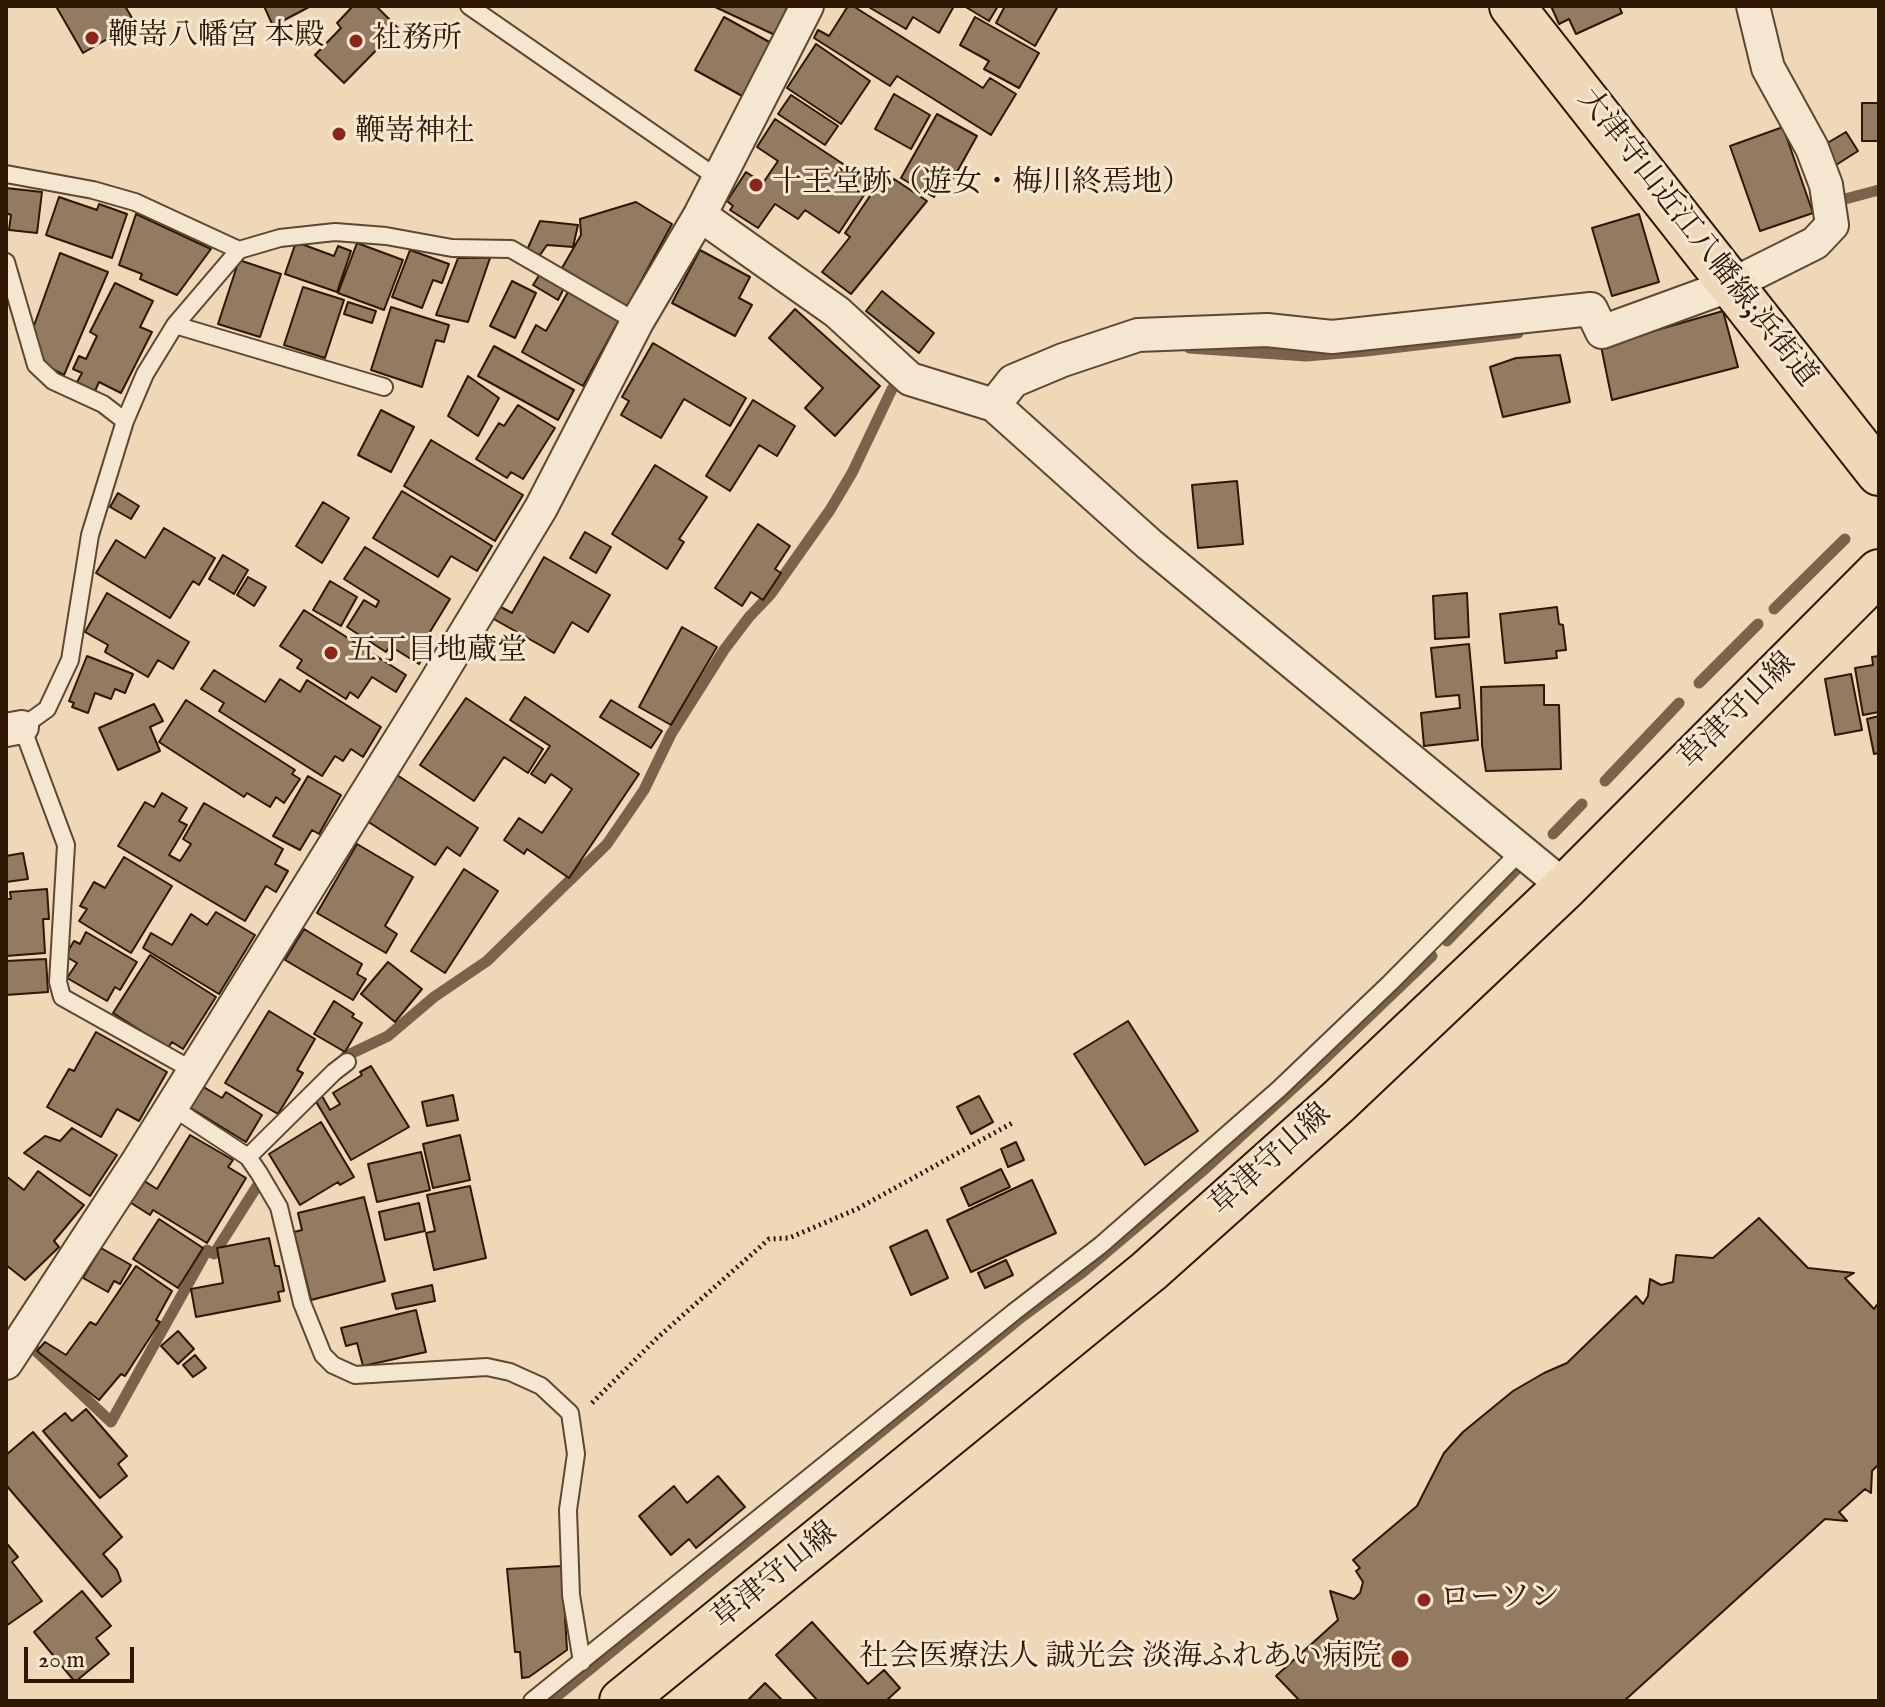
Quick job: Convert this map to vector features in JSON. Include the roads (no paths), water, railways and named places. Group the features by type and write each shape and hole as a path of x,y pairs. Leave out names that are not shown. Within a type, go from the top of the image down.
{"main road":[{"name":"大津守山近江八幡線;浜街道","path":"1512,6 1879,473"},
{"name":"草津守山線","path":"622,1701 1149,1271 1338,1102 1565,887 1879,572"}],"street":[{"path":"6,1363 172,1107 541,508 637,322 700,215 807,6"},
{"path":"994,405 1013,381 1063,360 1138,335 1267,330 1332,337 1591,309 1602,332 1731,285 1815,243 1832,225 1826,185 1812,148 1768,68 1753,6"},
{"path":"700,215 837,312 910,379 994,405 1149,544 1565,887"}],"lane":[{"path":"469,6 719,179"},
{"path":"6,174 93,190 135,202 239,250"},
{"path":"194,1071 62,997 58,982 66,845 14,728 47,709 70,660 90,535 125,421 145,374 175,325 239,250 280,238 335,232 386,236 452,248 511,249 637,322"},
{"path":"6,262 36,365 53,381 103,404 125,421"},
{"path":"175,325 384,387"},
{"path":"532,1701 1111,1236 1279,1089 1521,851"},
{"path":"248,1157 347,1062"},
{"path":"172,1107 248,1157 279,1207 302,1303 323,1355 333,1365 355,1375 469,1367 510,1372 541,1386 570,1413 576,1454 568,1510 570,1581 582,1662"}],"waterway":[{"path":"1845,199 1879,190"},
{"path":"1189,348 1306,356 1518,333"},
{"path":"346,1056 388,1036 434,997 487,961 607,844 644,790 671,734 724,650 770,595 830,510 852,473 892,389"},
{"path":"1774,609 1845,539"},
{"path":"1699,683 1758,624"},
{"path":"1605,781 1679,703"},
{"path":"1553,834 1582,804"},
{"path":"1447,941 1518,868"},
{"path":"551,1701 1023,1316 1083,1272 1206,1168 1432,956"},
{"path":"34,1349 111,1422 207,1250 214,1254 261,1180"}],"place":[{"name":"鞭嵜八幡宮 本殿","path":"92,38"},
{"name":"社務所","path":"356,41"},
{"name":"鞭嵜神社","path":"339,134"},
{"name":"十王堂跡（遊女・梅川終焉地）","path":"756,185"},
{"name":"五丁目地蔵堂","path":"331,653"},
{"name":"ローソン","path":"1424,1600"},
{"name":"社会医療法人 誠光会 淡海ふれあい病院","path":"1400,1659"}]}
